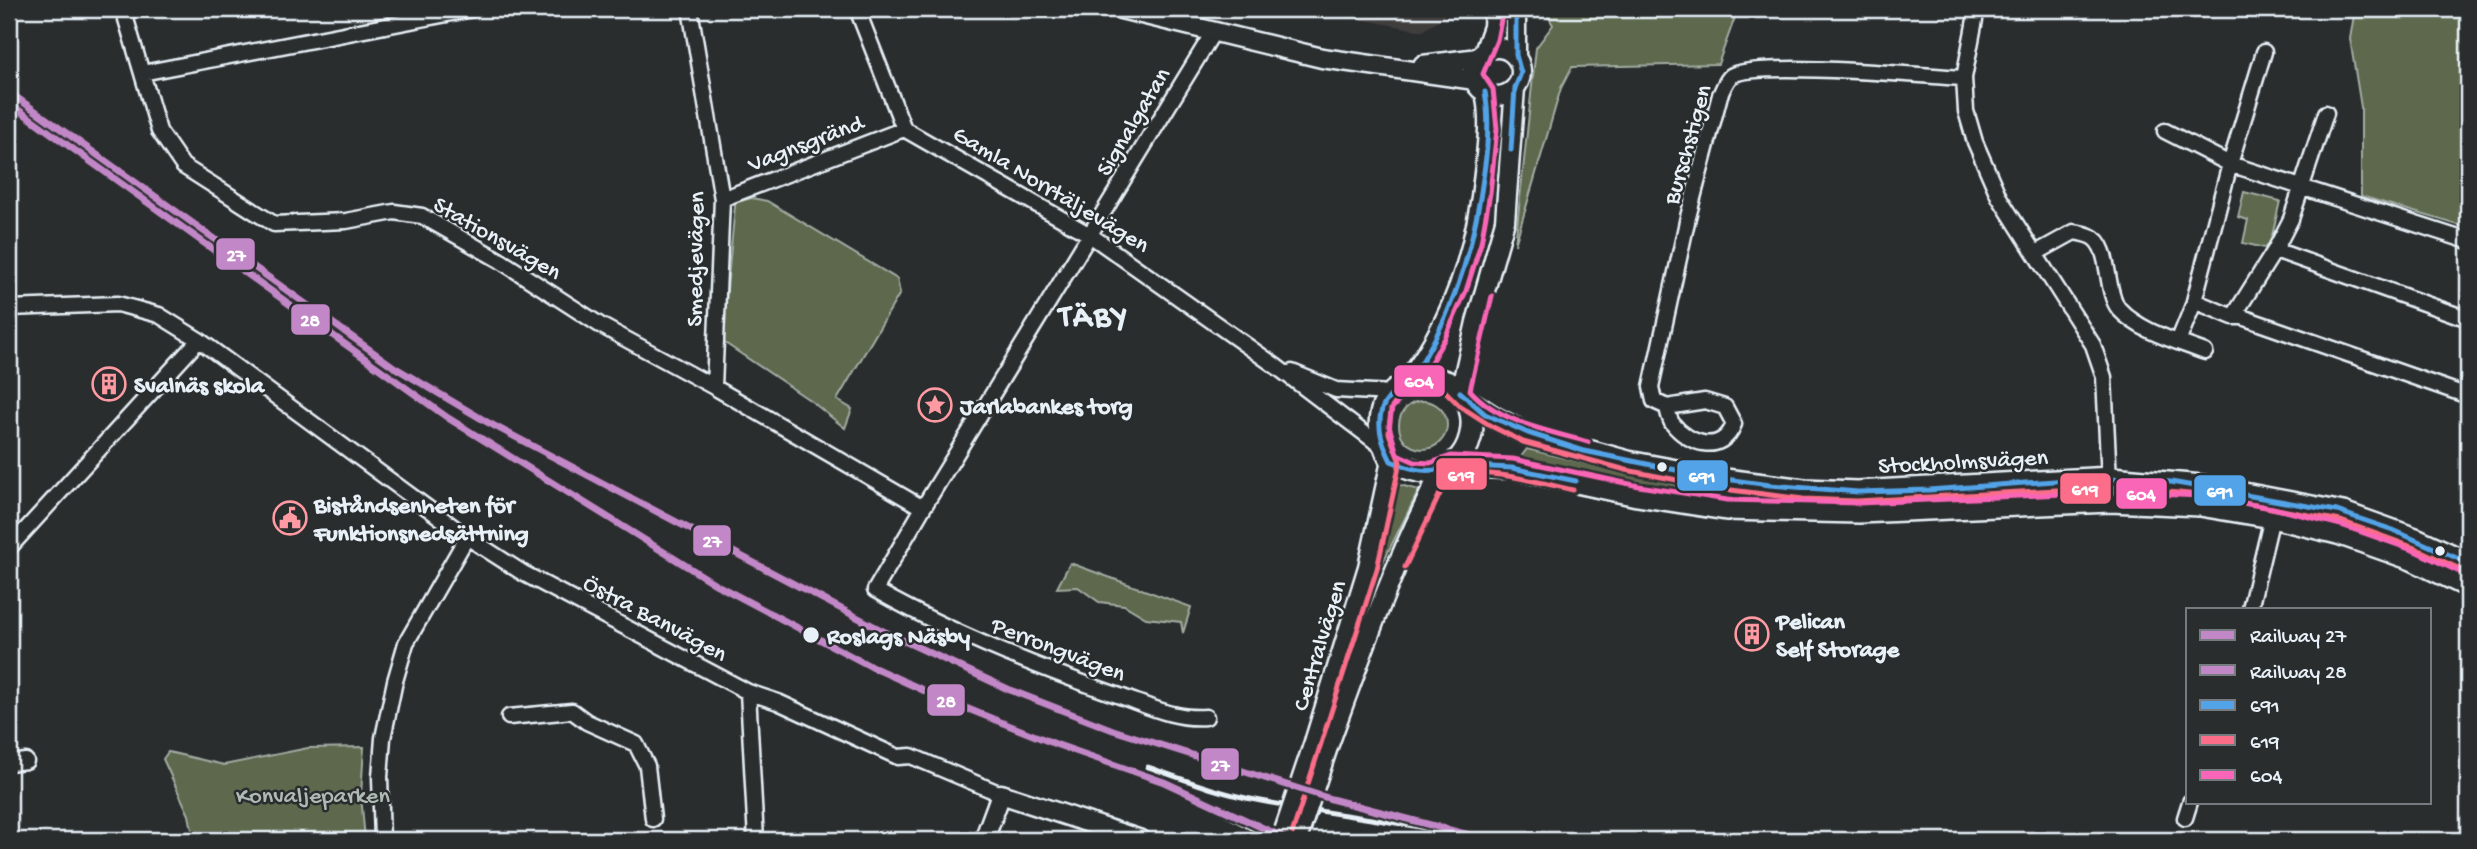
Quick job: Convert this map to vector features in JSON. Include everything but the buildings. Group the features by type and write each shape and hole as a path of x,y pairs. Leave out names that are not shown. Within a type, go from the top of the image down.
{"main road":[{"path":"1417,379 1433,379 1449,383 1463,395 1472,420 1472,436 1463,454 1447,468 1430,472 1413,471 1388,455 1380,433 1383,406 1399,388 1417,379"},
{"name":"Stockholmsvägen","path":"1463,395 1496,419 1526,434 1628,462 1726,480 1857,492 2111,478 2202,486 2412,559 2468,586"},
{"name":"Stockholmsvägen","path":"1447,468 1512,468 1637,495 1726,509 1859,512 2110,501 2343,513 2418,540 2468,563"}],"street":[{"name":"Stationsvägen","path":"123,9 159,131 183,166 274,224 346,221 394,212 422,216 501,261 600,325 714,387 923,508"},
{"path":"142,73 472,9"},
{"name":"Smedjevägen","path":"690,9 722,199 714,387"},
{"path":"857,9 904,129"},
{"path":"1121,9 1322,58 1400,68 1480,86 1501,95 1515,88"},
{"path":"1399,388 1424,360 1451,310 1467,266 1480,215 1489,129 1480,86 1474,72 1493,27 1494,9"},
{"path":"1463,395 1476,322 1505,221 1515,88 1521,73 1516,55 1516,9"},
{"path":"1977,9 1965,78 1966,111 1975,142 1999,197 2093,345 2104,377 2111,478 2110,501"},
{"name":"Signalgatan","path":"1090,235 1214,31"},
{"path":"1400,68 1481,55 1498,48 1516,55"},
{"path":"2178,342 2193,305 2230,164 2264,52"},
{"name":"Burschstigen","path":"1667,407 1654,401 1651,387 1658,350 1688,216 1720,94 1730,77 1743,71 1792,68 1965,78"},
{"path":"2233,317 2291,219 2326,113"},
{"name":"Vagnsgränd","path":"722,199 904,129"},
{"name":"Gamla Norrtäljevägen","path":"904,129 1090,235 1277,367 1388,455"},
{"path":"2165,131 2230,164 2468,241"},
{"path":"2036,253 2074,232 2092,236 2099,243 2104,256 2112,296 2119,308 2141,326 2206,352"},
{"path":"923,508 1090,235"},
{"path":"2275,250 2468,319"},
{"path":"2193,305 2199,303 2233,317 2242,317 2468,397"},
{"name":"Östra Banvägen","path":"9,308 118,304 159,315 199,340 467,537 532,579 748,692 778,702 898,757 911,756 1001,794 1141,840"},
{"path":"9,548 199,340"},
{"name":"Gamla Norrtäljevägen","path":"1277,367 1336,390 1399,388"},
{"name":"Centralvägen","path":"1297,840 1368,567 1388,455"},
{"name":"Centralvägen","path":"1280,840 1408,538 1447,468"},
{"name":"Perrongvägen","path":"923,508 875,590 925,619 1050,672 1177,716 1206,717"},
{"path":"2250,608 2274,509"},
{"path":"382,840 380,777 383,738 395,681 406,643 467,537"},
{"path":"748,692 756,840"},
{"path":"509,718 572,711 587,722 636,744 648,766 653,819"},
{"path":"9,763 26,761"},
{"path":"984,840 1001,794"},
{"path":"2185,818 2189,804"}],"shaded area":[{"path":"1269,9 1445,9 1444,16 1423,31 1322,12 1312,19"}],"green space":[{"path":"1544,9 1738,9 1718,64 1572,67 1561,88 1515,245 1536,48 1553,25"},
{"path":"2355,9 2468,9 2468,228 2361,196 2361,107 2350,39"},
{"path":"2244,192 2280,201 2269,249 2243,243 2248,220 2238,217"},
{"path":"752,198 767,201 897,279 900,293 837,400 852,409 845,428 811,401 722,341 735,206 736,202"},
{"path":"1423,401 1432,402 1440,408 1446,416 1446,434 1440,442 1432,448 1423,449 1414,448 1406,442 1400,434 1399,425 1400,416 1406,408 1414,402"},
{"path":"1527,449 1714,494 1715,496 1519,459"},
{"path":"1396,484 1419,490 1382,564"},
{"path":"1070,563 1191,607 1183,633 1181,622 1146,618 1124,605 1099,602 1078,587 1057,588"},
{"name":"Konvaljeparken","path":"364,747 361,795 365,840 194,840 189,815 163,759 168,752 224,765 308,748"}],"railway":[{"path":"1148,767 1246,798 1487,840"},
{"path":"1145,777 1207,804 1273,840"}],"rail line":[{"name":"27","path":"9,92 394,367 487,422 885,632 1010,690 1113,730 1331,799 1488,840"},
{"name":"28","path":"9,103 448,418 717,585 870,666 936,696 1058,745 1164,782 1289,840"}],"transit line":[{"name":"691","path":"1511,150 1515,88 1521,73 1516,55 1516,9"},
{"name":"604","path":"1503,10 1497,40 1483,74 1493,89 1497,129 1481,243 1466,291 1445,338 1421,379 1392,408 1389,426 1397,454 1415,462 1430,463 1451,456 1513,459 1639,486 1727,500 1859,503 2110,492 2201,496 2273,508 2341,525 2415,551 2468,576"},
{"name":"691","path":"1451,465 1436,470 1421,470 1391,461 1381,436 1380,416 1387,401 1409,380 1423,360 1446,316 1463,269 1476,221 1485,162 1488,122 1485,92"},
{"name":"604","path":"1492,296 1470,390 1509,418 1588,442"},
{"name":"619","path":"1290,840 1377,569 1400,462 1389,433 1391,409 1398,399 1418,388 1445,391 1460,406 1523,442 1626,470 1723,489 1803,499 1857,501 2111,487 2201,495 2341,521 2415,548 2464,571"},
{"name":"691","path":"1460,392 1485,414 1528,433 1584,451 1710,477 1858,492 1929,490 2095,478 2171,482 2337,511 2393,530 2468,563"},
{"name":"691","path":"1451,465 1512,468 1576,481"},
{"name":"619","path":"1405,567 1448,477 1494,474 1573,490"}],"place":[{"name":"Svalnäs skola","path":"109,384"},
{"name":"Jarlabankes torg","path":"935,405"},
{"name":"Biståndsenheten för Funktionsnedsättning","path":"290,518"},
{"name":"Pelican Self Storage","path":"1752,634"},
{"name":"Roslags Näsby","path":"811,635"}],"district":[{"name":"TÄBY","path":"1094,314"}]}
